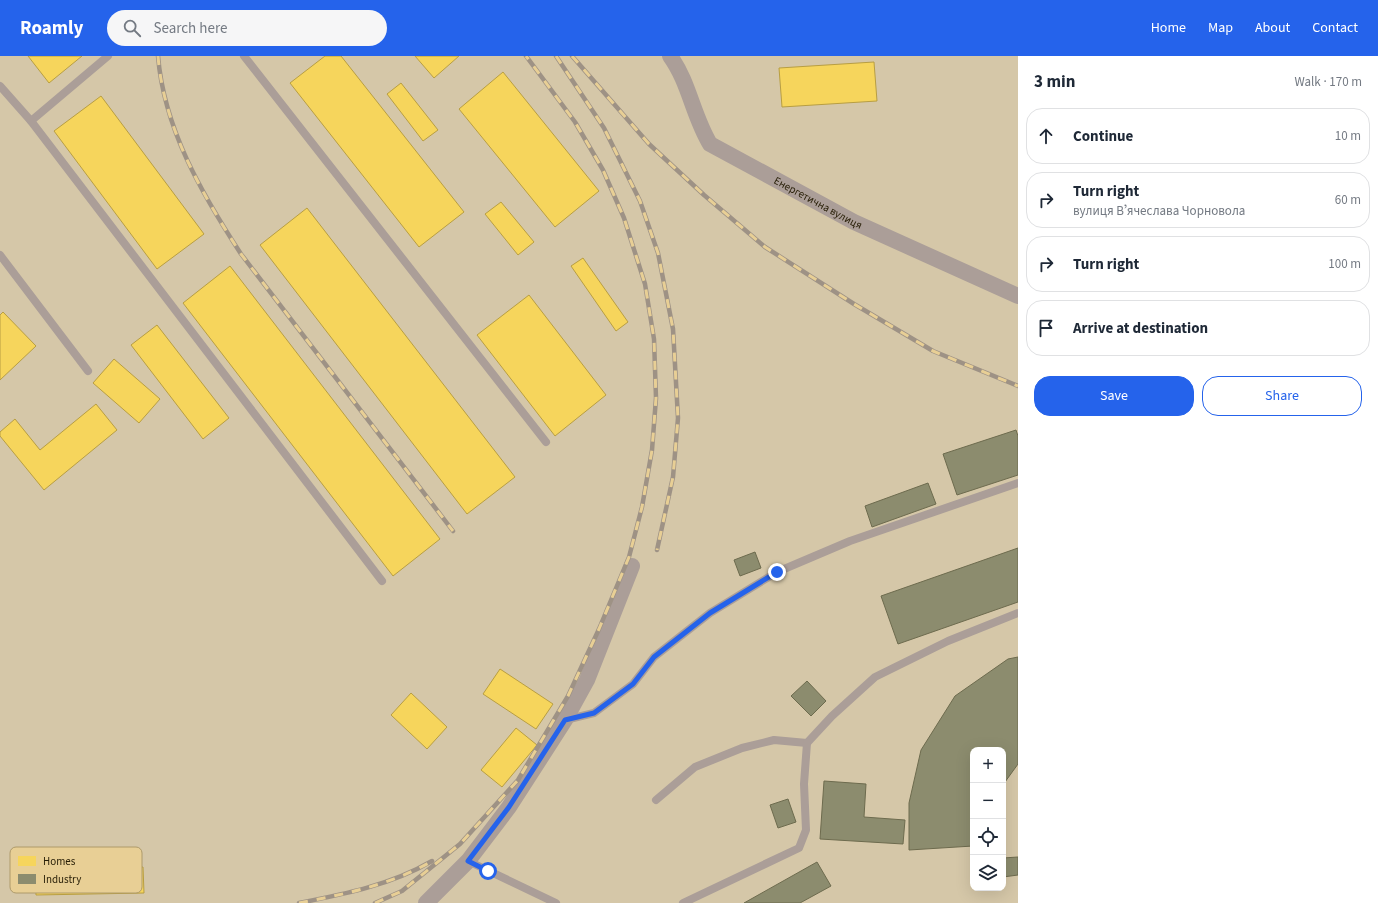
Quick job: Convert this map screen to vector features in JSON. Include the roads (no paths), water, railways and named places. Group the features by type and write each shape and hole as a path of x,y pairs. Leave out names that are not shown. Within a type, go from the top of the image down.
{"street":[{"name":"Енергетична вулиця","path":"670,56 680,70 701,129 710,144 854,222 1018,296"},
{"path":"426,903 451,880 468,861 509,807 565,720 587,680 632,566"}],"lane":[{"path":"31,121 108,56"},
{"path":"244,56 546,442"},
{"path":"0,86 31,121 382,581"},
{"path":"0,255 88,371"},
{"path":"565,720 594,713 633,684 654,657 685,632 710,613 777,572 857,539 1018,483"},
{"path":"683,903 799,848 806,830 804,784 807,743 832,716 875,677 948,640 1018,613"},
{"path":"656,800 695,767 742,748 774,740 807,743"},
{"path":"468,861 556,903"}],"railway":[{"path":"158,56 168,109 177,135 199,184 226,231 241,254 453,531"},
{"path":"375,903 402,891 460,844 518,780 568,696 599,629 629,557 642,507 652,450 656,398 654,339 645,284 624,218 603,170 575,122 526,56"},
{"path":"556,56 604,128 640,201 658,253 673,329 678,418 673,477 657,550"},
{"path":"572,56 649,144 704,195 765,247 854,304 933,351 1018,386"},
{"path":"299,903 367,888 400,876 432,861"}]}
